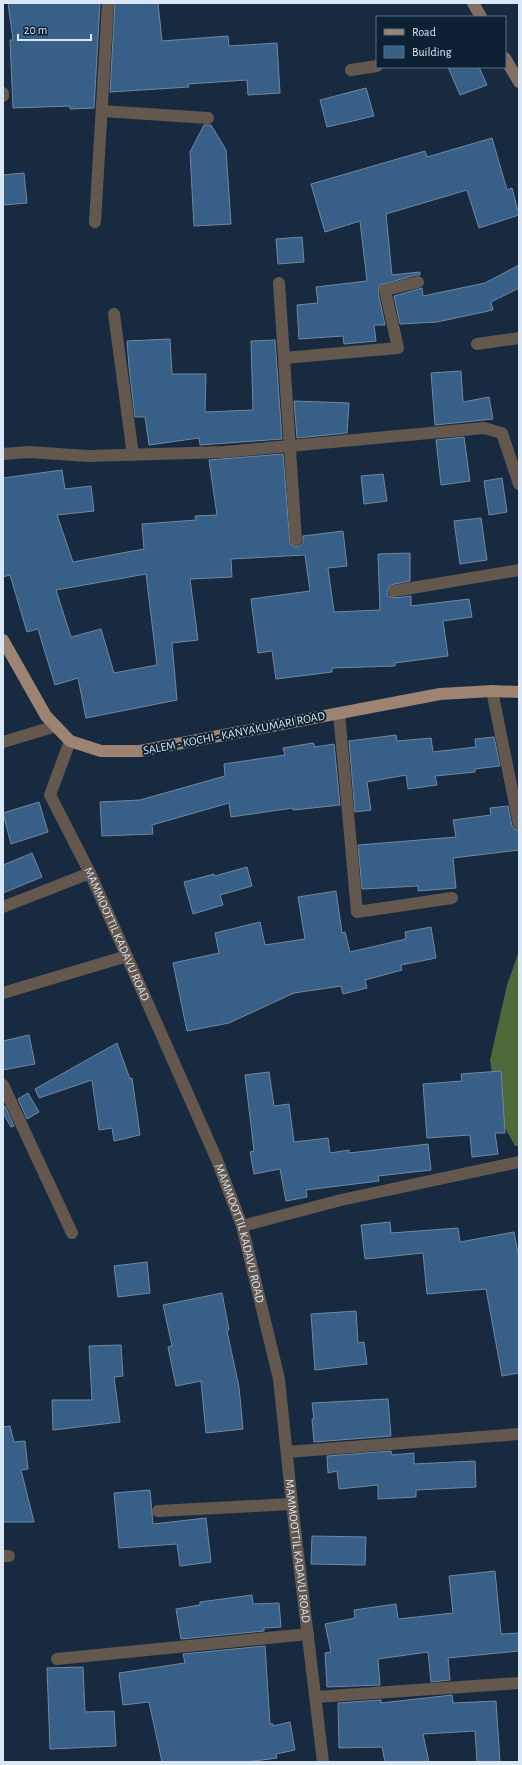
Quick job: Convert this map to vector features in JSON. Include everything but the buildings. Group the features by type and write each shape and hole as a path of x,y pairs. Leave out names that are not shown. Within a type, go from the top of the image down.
{"main road":[{"path":"473,3 480,16"},
{"path":"506,60 519,82"},
{"name":"SALEM - KOCHI - KANYAKUMARI ROAD","path":"3,640 46,716 70,741 101,752 140,751 440,694 492,691 519,692"}],"street":[{"path":"95,222 108,3"},
{"path":"351,70 376,66"},
{"path":"102,112 208,118"},
{"path":"279,282 296,540"},
{"path":"284,358 398,348 385,290 418,282"},
{"path":"114,314 133,454"},
{"path":"477,344 519,338"},
{"path":"3,454 29,452 88,456 224,452 484,428 502,433 519,484"},
{"path":"394,591 519,570"},
{"path":"492,691 519,824"},
{"path":"339,713 357,912 452,898"},
{"path":"3,742 56,726"},
{"name":"MAMMOOTTIL KADAVU ROAD","path":"70,741 50,795 80,851 127,956 217,1160 242,1226 279,1379 292,1504 323,1762"},
{"path":"3,907 90,873"},
{"path":"3,994 127,956"},
{"path":"3,1085 72,1233"},
{"path":"242,1226 341,1200 519,1162"},
{"path":"287,1452 519,1434"},
{"path":"158,1511 292,1504"},
{"path":"57,1659 308,1634"},
{"path":"316,1697 519,1683"}],"green space":[{"path":"519,951 519,1146 515,1146 498,1115 490,1060 507,985"}]}
